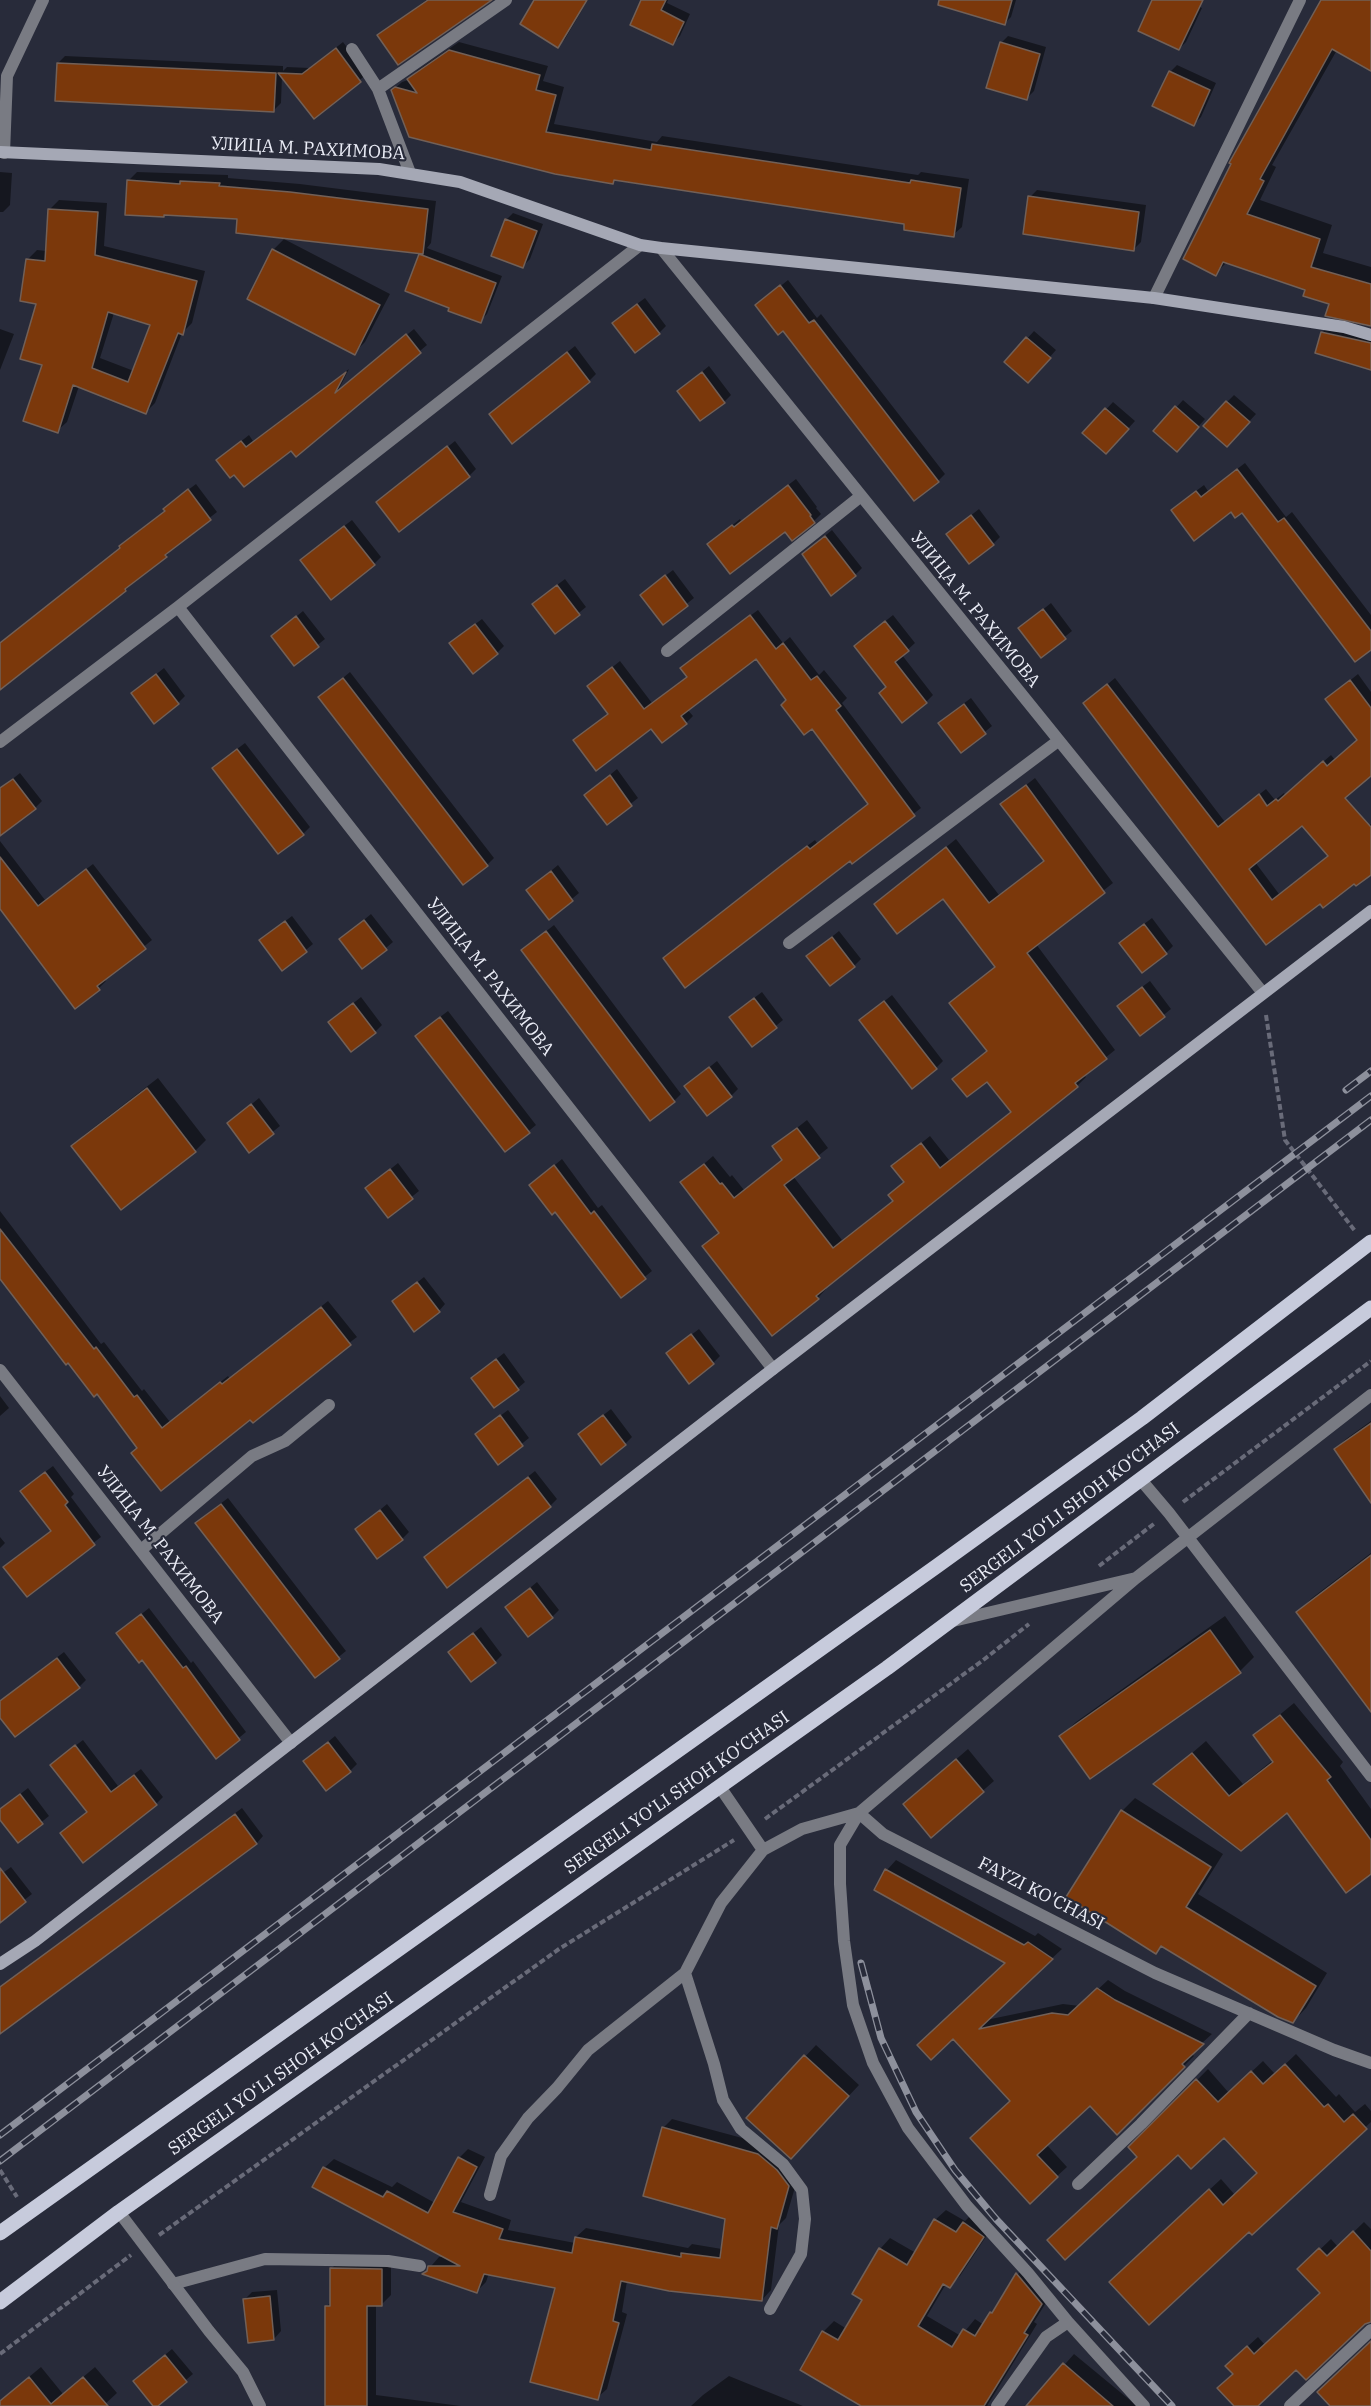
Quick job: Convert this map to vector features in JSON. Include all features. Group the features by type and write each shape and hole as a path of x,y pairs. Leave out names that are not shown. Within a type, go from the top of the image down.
{"main road":[{"name":"SERGELI YO‘LI SHOH KO‘CHASI","path":"0,2234 1142,1418 1369,1244"},
{"name":"SERGELI YO‘LI SHOH KO‘CHASI","path":"0,2301 119,2212 720,1787 949,1622 1371,1308"}],"street":[{"path":"2,152 7,76 44,0"},
{"path":"378,89 506,0"},
{"path":"1154,298 1300,0"},
{"path":"352,50 378,89 410,173"},
{"name":"УЛИЦА М. РАХИМОВА","path":"2,152 379,169 410,173 460,182 640,245 1154,298 1344,327 1371,335"},
{"path":"0,742 178,607 640,245"},
{"name":"УЛИЦА М. РАХИМОВА","path":"661,248 1263,993"},
{"path":"666,651 861,496"},
{"name":"УЛИЦА М. РАХИМОВА","path":"178,607 773,1369"},
{"path":"789,943 1058,741"},
{"path":"0,1964 35,1941 773,1369 1371,911"},
{"name":"УЛИЦА М. РАХИМОВА","path":"0,1370 291,1743"},
{"path":"1144,2406 1082,2339 1028,2273 967,2206 908,2128 873,2063 853,2005 844,1941 840,1845 859,1813 1136,1578 1371,1395"},
{"path":"141,1550 252,1456 285,1441 329,1404"},
{"path":"1141,1480 1169,1513 1371,1776"},
{"path":"949,1622 1136,1578"},
{"path":"720,1787 763,1850"},
{"path":"489,2195 501,2156 528,2118 557,2088 588,2050 686,1973 721,1903 763,1850 802,1829 859,1813"},
{"name":"FAYZI KO'CHASI","path":"859,1813 883,1834 1155,1973 1371,2063"},
{"path":"686,1973 723,2100 741,2130 783,2164 802,2190 806,2219 801,2254 770,2309"},
{"path":"1078,2184 1141,2124 1249,2013"},
{"path":"119,2212 243,2372 260,2406"},
{"path":"173,2284 265,2259 388,2261 420,2266"},
{"path":"997,2406 1046,2337 1068,2322"},
{"path":"1290,2406 1371,2330"}],"path":[{"path":"1263,993 1285,1140 1369,1244"},
{"path":"1091,1573 1371,1361"},
{"path":"0,2354 206,2199 559,1948 700,1863 749,1830 973,1668 1037,1617"},
{"path":"0,2170 28,2212"}],"building":[{"path":"428,0 492,0 398,65 377,35"},
{"path":"534,0 587,0 558,48 520,24"},
{"path":"641,0 666,0 661,10 684,22 673,45 630,25"},
{"path":"939,0 1012,0 1005,25 938,5"},
{"path":"1152,0 1203,0 1179,50 1138,31"},
{"path":"1321,0 1371,0 1371,71 1332,49 1260,179 1264,181 1247,214 1320,239 1311,267 1371,284 1371,326 1325,316 1329,304 1303,296 1305,290 1223,262 1216,276 1183,259 1231,164 1229,163"},
{"path":"1000,42 1040,54 1027,100 986,88"},
{"path":"336,48 361,82 314,119 278,73 302,74"},
{"path":"449,50 540,75 536,90 556,95 546,132 651,150 652,144 910,183 911,180 961,188 954,237 904,230 904,224 614,180 613,184 555,174 409,137 391,90 395,87 417,93 407,79"},
{"path":"57,63 276,73 274,112 55,101"},
{"path":"1169,71 1210,90 1194,126 1152,106"},
{"path":"127,180 180,184 180,181 220,183 219,186 290,192 428,209 423,254 236,233 237,219 125,215"},
{"path":"1028,196 1139,212 1134,251 1023,234"},
{"path":"48,209 98,212 95,255 197,281 183,335 178,333 146,414 73,385 58,433 23,421 42,365 20,359 36,304 20,301 26,259 45,261","holes":["108,312 150,325 128,382 92,368"]},
{"path":"505,219 537,231 523,268 491,256"},
{"path":"272,249 380,305 355,355 247,299"},
{"path":"419,254 496,283 481,323 405,291"},
{"path":"780,285 809,323 814,320 939,482 914,501 783,331 778,335 755,305"},
{"path":"637,304 660,334 635,353 612,323"},
{"path":"1321,332 1371,343 1371,370 1315,353"},
{"path":"406,334 421,353 296,457 291,451 244,487 234,475 230,478 216,460 241,441 246,447 346,372 335,393"},
{"path":"1026,337 1051,358 1028,383 1004,362"},
{"path":"567,352 590,382 512,444 489,414"},
{"path":"702,372 725,403 700,421 677,391"},
{"path":"1226,401 1250,422 1227,447 1203,426"},
{"path":"1175,406 1199,427 1177,452 1153,431"},
{"path":"1105,408 1129,429 1106,454 1082,433"},
{"path":"447,446 470,477 399,532 376,502"},
{"path":"1237,469 1278,522 1284,518 1371,631 1371,650 1355,662 1242,513 1235,518 1231,512 1194,541 1171,510 1196,491 1201,497"},
{"path":"788,485 815,523 792,541 785,532 730,574 707,544 732,525 734,527"},
{"path":"188,489 211,520 165,555 167,557 125,589 126,591 0,690 0,643 120,548 119,546 165,511 163,509"},
{"path":"971,515 994,545 969,564 946,534"},
{"path":"344,526 375,565 331,600 300,560"},
{"path":"825,536 856,576 831,596 802,554"},
{"path":"665,575 688,606 663,625 640,595"},
{"path":"557,585 580,615 555,634 532,604"},
{"path":"1043,609 1066,639 1041,658 1018,628"},
{"path":"750,615 776,649 783,643 811,680 817,676 841,706 836,710 915,816 852,864 850,861 685,988 663,958 807,846 810,849 868,804 812,729 804,735 781,705 786,700 756,659 681,716 687,724 662,743 651,729 596,771 573,740 608,714 587,686 612,667 644,709 687,677 680,668"},
{"path":"296,616 319,647 294,666 271,636"},
{"path":"885,621 909,651 895,662 927,703 902,723 879,693 886,687 854,646"},
{"path":"475,624 498,654 473,674 449,643"},
{"path":"156,674 179,704 154,724 131,693"},
{"path":"343,678 488,866 463,885 318,697"},
{"path":"1350,680 1371,708 1371,776 1345,798 1371,827 1371,875 1356,886 1354,884 1323,908 1320,904 1266,945 1083,703 1107,684 1218,827 1259,794 1267,806 1276,799 1278,801 1323,761 1327,766 1357,740 1325,699","holes":["1302,826 1328,856 1272,900 1249,869"]},
{"path":"964,704 986,734 961,753 938,723"},
{"path":"237,749 304,835 278,854 212,768"},
{"path":"610,775 632,806 607,825 584,795"},
{"path":"13,779 36,809 0,836 0,788"},
{"path":"1026,785 1105,893 1027,953 1107,1059 1075,1083 1078,1087 816,1296 819,1299 772,1336 702,1246 719,1233 680,1182 704,1164 734,1198 782,1160 772,1146 797,1128 820,1158 784,1185 833,1248 893,1201 888,1195 904,1182 891,1166 921,1143 940,1168 1011,1112 987,1082 967,1097 952,1079 987,1051 949,1003 995,967 943,899 897,934 874,904 946,847 989,903 1044,861 1000,804"},
{"path":"0,857 38,906 86,869 146,949 97,986 100,990 75,1009 0,909"},
{"path":"551,871 573,901 549,920 526,890"},
{"path":"364,920 387,950 362,969 339,939"},
{"path":"285,921 307,952 282,971 259,940"},
{"path":"1144,924 1167,954 1142,973 1119,943"},
{"path":"546,931 675,1102 650,1121 521,950"},
{"path":"832,937 855,967 830,986 806,956"},
{"path":"1142,987 1165,1017 1140,1036 1117,1006"},
{"path":"754,998 777,1028 752,1047 729,1017"},
{"path":"884,1001 937,1069 912,1089 859,1020"},
{"path":"353,1003 376,1033 351,1052 328,1022"},
{"path":"440,1017 530,1133 505,1152 415,1036"},
{"path":"709,1067 732,1097 707,1116 684,1086"},
{"path":"147,1088 196,1152 121,1210 71,1146"},
{"path":"251,1104 274,1134 249,1153 227,1123"},
{"path":"554,1165 591,1214 594,1211 646,1279 621,1298 555,1212 552,1215 529,1185"},
{"path":"390,1169 413,1199 388,1218 365,1188"},
{"path":"0,1229 94,1349 96,1347 134,1397 137,1395 162,1428 321,1307 351,1345 253,1423 250,1420 161,1491 131,1453 137,1448 97,1394 94,1397 68,1363 66,1365 0,1279"},
{"path":"417,1282 440,1312 414,1332 392,1301"},
{"path":"691,1334 714,1364 689,1384 666,1353"},
{"path":"496,1359 519,1390 494,1408 471,1378"},
{"path":"500,1415 523,1446 498,1465 475,1434"},
{"path":"603,1415 626,1445 601,1465 578,1434"},
{"path":"1371,1423 1371,1503 1334,1449"},
{"path":"45,1472 68,1502 65,1505 95,1545 27,1597 3,1567 51,1531 20,1491"},
{"path":"528,1477 551,1507 447,1588 424,1557"},
{"path":"221,1504 340,1659 315,1678 195,1523"},
{"path":"380,1510 403,1540 377,1559 355,1529"},
{"path":"1371,1555 1371,1712 1296,1612"},
{"path":"530,1588 553,1618 528,1637 505,1607"},
{"path":"141,1614 183,1668 186,1666 240,1740 216,1759 142,1660 139,1663 116,1633"},
{"path":"1210,1630 1241,1673 1090,1779 1059,1736"},
{"path":"473,1633 496,1663 471,1682 448,1652"},
{"path":"57,1658 80,1688 15,1737 0,1718 0,1701"},
{"path":"1280,1715 1331,1777 1327,1780 1371,1840 1371,1874 1346,1893 1287,1813 1241,1851 1153,1784 1192,1753 1229,1796 1273,1762 1253,1735"},
{"path":"328,1742 351,1772 326,1791 303,1761"},
{"path":"75,1745 111,1792 134,1775 157,1805 83,1863 60,1833 87,1812 50,1765"},
{"path":"956,1759 984,1792 931,1838 903,1804"},
{"path":"20,1794 43,1824 18,1843 0,1820 0,1809"},
{"path":"1121,1810 1211,1867 1186,1907 1316,1986 1293,2023 1278,2017 1161,1946 1156,1954 1066,1897"},
{"path":"235,1814 257,1844 0,2034 0,1987"},
{"path":"0,1868 26,1902 0,1923"},
{"path":"885,1869 1024,1945 1028,1942 1053,1959 979,2029 1052,2013 1068,2015 1097,1988 1115,2000 1204,2044 1182,2064 1185,2067 1117,2135 1090,2106 1037,2155 1058,2177 1030,2204 970,2138 1010,2101 953,2039 931,2060 917,2045 1005,1963 874,1890"},
{"path":"804,2055 849,2096 791,2159 746,2118"},
{"path":"1285,2064 1324,2107 1328,2104 1344,2122 1353,2114 1367,2129 1252,2235 1249,2232 1149,2325 1109,2282 1209,2189 1223,2205 1257,2173 1224,2138 1191,2169 1178,2155 1065,2260 1047,2240 1137,2157 1128,2147 1196,2079 1218,2102 1251,2071 1263,2084"},
{"path":"662,2127 758,2154 777,2170 789,2186 777,2229 771,2227 762,2301 669,2291 621,2281 613,2321 619,2323 598,2400 530,2382 555,2288 484,2274 477,2293 422,2274 427,2271 428,2266 460,2266 312,2187 323,2167 383,2197 387,2191 428,2213 458,2157 477,2167 453,2212 503,2229 499,2239 572,2253 575,2237 681,2257 681,2253 720,2258 725,2219 643,2196"},
{"path":"934,2219 956,2232 963,2222 984,2237 950,2288 943,2284 918,2326 952,2347 963,2329 975,2336 1016,2273 1042,2304 1024,2333 1028,2335 984,2406 861,2406 800,2370 822,2331 838,2340 862,2300 852,2294 879,2248 907,2265"},
{"path":"1353,2231 1371,2251 1371,2322 1365,2324 1306,2380 1296,2370 1258,2406 1234,2406 1217,2388 1233,2374 1225,2366 1247,2346 1254,2354 1320,2293 1297,2269 1319,2248 1327,2256"},
{"path":"330,2268 382,2269 382,2306 367,2306 367,2406 325,2406 325,2306 330,2306"},
{"path":"270,2296 274,2340 248,2343 243,2299"},
{"path":"1371,2341 1371,2406 1330,2406 1317,2392"},
{"path":"165,2355 187,2382 158,2406 153,2406 133,2381"},
{"path":"1063,2363 1113,2406 1026,2406"},
{"path":"29,2377 51,2404 83,2377 108,2406 0,2406 0,2401"}],"railway":[{"path":"1346,1090 1371,1071"},
{"path":"0,2135 1371,1096"},
{"path":"0,2161 1371,1120"},
{"path":"861,1963 881,2038 916,2112 955,2170 996,2219 1172,2406"}]}
